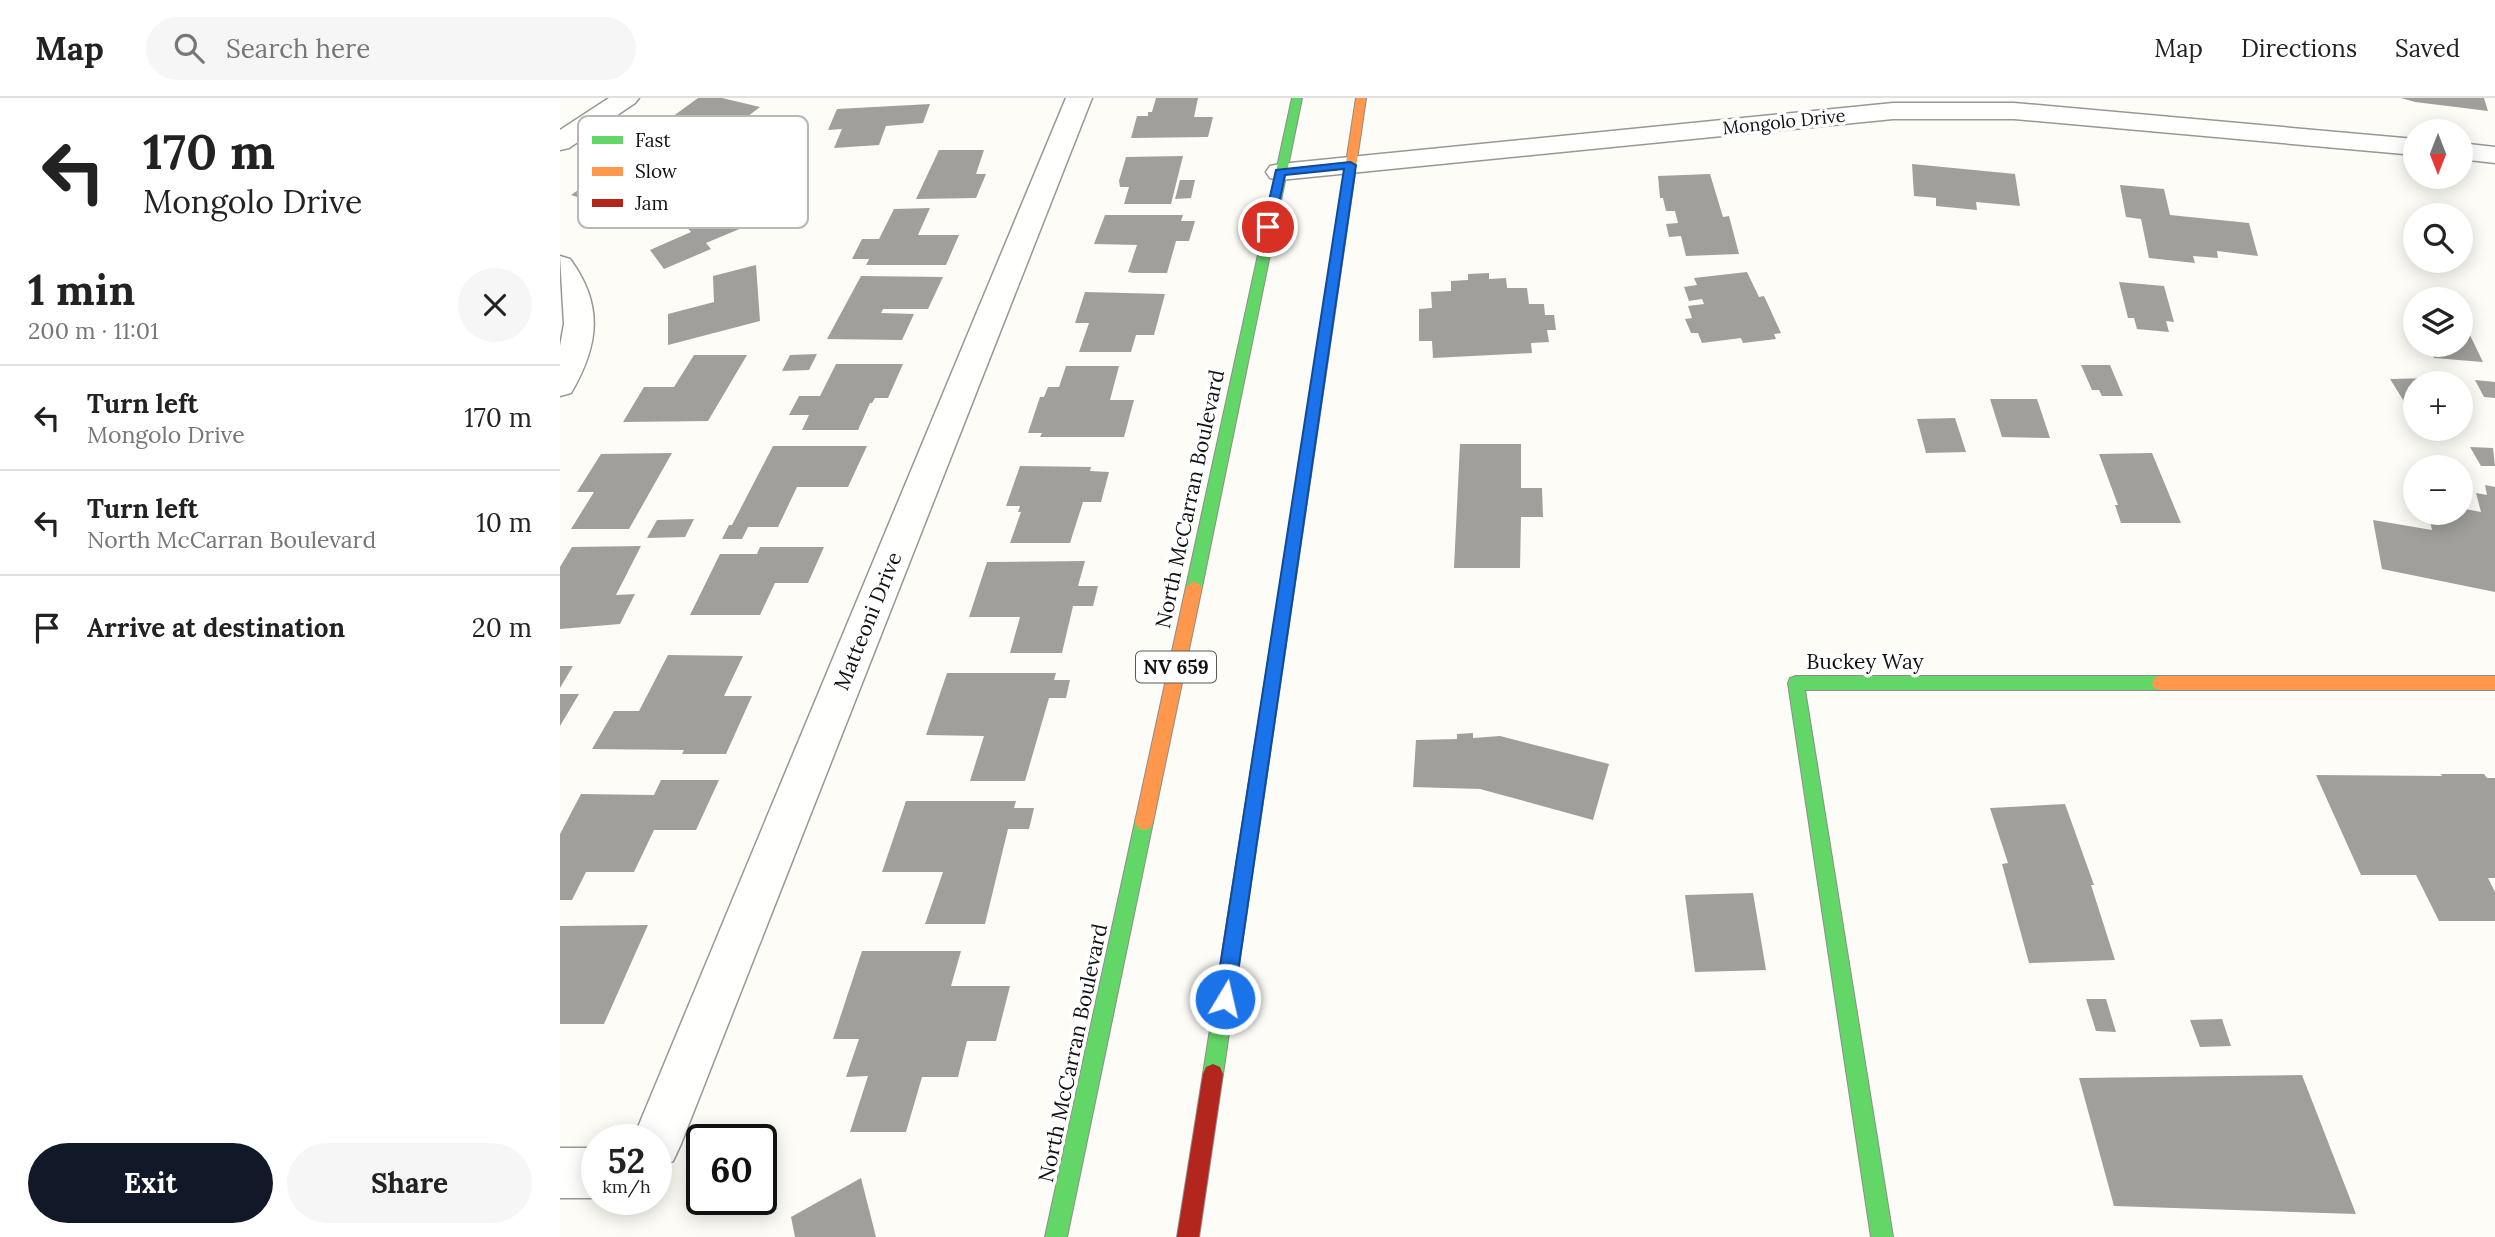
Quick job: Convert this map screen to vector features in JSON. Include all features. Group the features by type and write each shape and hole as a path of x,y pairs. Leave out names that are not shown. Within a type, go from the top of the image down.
{"main road":[{"name":"North McCarran Boulevard","path":"1056,1237 1297,98"},
{"path":"1188,1237 1362,98"},
{"name":"Buckey Way","path":"1882,1237 1796,683 2495,683"}],"street":[{"path":"599,116 626,98"},
{"name":"Matteoni Drive","path":"664,1124 1079,98"},
{"name":"Mongolo Drive","path":"1280,172 1893,111 1953,109 2014,111 2403,146"},
{"path":"560,142 578,130"},
{"path":"2473,152 2495,155"},
{"path":"560,266 569,276 579,303 579,336 569,369 560,385"},
{"path":"560,1173 581,1173"}],"building":[{"path":"698,98 722,98 760,107 748,116 673,116"},
{"path":"1156,98 1198,98 1194,117 1213,117 1208,137 1131,138 1137,116 1148,116"},
{"path":"2401,98 2484,98 2488,111 2415,102"},
{"path":"930,104 923,123 886,126 879,145 834,148 842,129 828,130 837,109"},
{"path":"939,150 984,150 976,174 986,174 976,198 916,199"},
{"path":"1183,156 1171,204 1124,204 1129,187 1120,187 1119,181 1126,157"},
{"path":"1912,164 2015,174 2020,206 1976,202 1977,210 1936,206 1936,198 1914,196"},
{"path":"1710,174 1723,217 1729,216 1739,254 1686,256 1681,236 1669,237 1666,224 1678,223 1675,211 1666,211 1663,198 1660,198 1658,176"},
{"path":"1180,180 1195,180 1191,198 1175,199"},
{"path":"2120,185 2164,189 2170,215 2249,223 2258,256 2217,251 2218,258 2193,256 2195,263 2149,258 2141,219 2126,217"},
{"path":"930,208 918,235 959,235 946,265 866,265 869,259 852,259 862,239 879,239 894,209"},
{"path":"1105,215 1183,215 1181,221 1195,221 1189,241 1176,241 1167,273 1133,273 1128,272 1137,245 1094,244"},
{"path":"688,228 742,228 706,243 711,249 664,269 650,250 691,232"},
{"path":"756,265 760,321 668,345 668,314 714,302 713,276"},
{"path":"1747,272 1759,297 1764,296 1781,333 1774,334 1776,339 1743,343 1741,338 1702,343 1698,333 1691,333 1685,319 1692,318 1688,306 1704,304 1702,299 1689,301 1684,287 1697,285 1694,278"},
{"path":"1489,273 1489,279 1506,278 1507,288 1527,288 1529,304 1544,304 1545,315 1554,315 1556,330 1547,330 1549,342 1531,343 1532,353 1433,358 1432,341 1419,341 1419,309 1432,308 1431,292 1451,291 1451,281 1468,280 1468,274"},
{"path":"861,276 943,277 928,309 883,309 881,313 914,314 902,340 827,339"},
{"path":"2119,282 2164,286 2174,322 2166,321 2169,332 2137,329 2134,318 2128,318"},
{"path":"1085,292 1165,294 1154,335 1136,335 1131,352 1079,352 1089,323 1075,323"},
{"path":"2473,341 2483,362 2434,358 2473,357"},
{"path":"817,354 809,370 782,371 790,355"},
{"path":"694,355 747,355 708,421 623,422 644,387 674,387"},
{"path":"836,364 903,364 888,398 875,398 870,403 858,430 802,430 809,415 789,415 799,396 820,396"},
{"path":"2081,365 2110,365 2123,396 2102,396 2099,390 2092,390"},
{"path":"1066,366 1119,366 1110,400 1134,400 1124,437 1040,437 1042,433 1028,433 1040,397 1044,397 1048,387 1059,387"},
{"path":"2390,379 2403,379 2403,400"},
{"path":"2475,380 2495,382 2495,398 2484,397"},
{"path":"1990,399 2037,399 2050,438 2002,437"},
{"path":"1955,418 1966,452 1926,453 1917,419"},
{"path":"1460,444 1521,444 1521,488 1542,488 1543,517 1521,517 1520,568 1454,568"},
{"path":"773,446 867,446 848,487 797,487 778,527 748,527 742,539 722,539 729,525 732,525"},
{"path":"2470,447 2493,448 2495,466 2481,466"},
{"path":"672,453 629,529 571,529 594,492 577,492 601,454"},
{"path":"2152,453 2181,523 2121,523 2115,505 2118,505 2099,454"},
{"path":"1020,466 1091,467 1090,471 1109,472 1101,502 1083,502 1070,543 1010,543 1021,512 1018,512 1020,506 1006,506"},
{"path":"2485,485 2495,487 2495,592 2382,569 2373,520 2432,530 2431,525 2473,525 2473,510 2481,512 2476,493 2487,495"},
{"path":"694,519 685,537 647,538 657,520"},
{"path":"641,546 616,595 635,594 620,624 560,629 560,567 572,547"},
{"path":"760,547 824,547 808,583 775,583 760,615 690,615 720,554 757,554"},
{"path":"1085,561 1078,586 1098,586 1093,606 1073,606 1062,653 1010,653 1020,617 969,617 987,562"},
{"path":"668,655 743,656 724,696 752,696 726,754 682,754 684,750 592,749 614,711 639,711"},
{"path":"560,666 573,666 560,688"},
{"path":"947,673 1056,673 1054,680 1070,680 1066,698 1049,698 1025,781 970,781 984,736 926,735"},
{"path":"560,694 579,694 560,726"},
{"path":"1473,733 1473,738 1500,736 1609,764 1593,820 1480,789 1413,787 1416,740 1457,739 1457,734"},
{"path":"2441,774 2484,774 2487,778 2495,778 2495,878 2488,878 2495,892 2495,921 2439,921 2416,875 2361,875 2316,775 2442,776"},
{"path":"661,780 719,780 696,830 654,830 634,872 586,872 572,900 560,900 560,834 581,794 654,795"},
{"path":"906,801 1016,801 1014,808 1034,808 1029,829 1008,829 985,924 925,924 943,872 882,872"},
{"path":"2065,804 2094,885 2091,885 2115,960 2029,963 2002,864 2008,863 1990,808"},
{"path":"1753,893 1766,970 1695,972 1685,895"},
{"path":"648,925 604,1024 560,1024 560,926"},
{"path":"862,951 961,951 951,986 1010,986 996,1041 967,1041 958,1077 922,1077 906,1132 850,1132 868,1076 846,1077 859,1039 833,1039"},
{"path":"2086,999 2106,999 2116,1032 2096,1031"},
{"path":"2222,1019 2231,1046 2200,1047 2190,1020"},
{"path":"2302,1075 2356,1214 2114,1206 2079,1078"},
{"path":"861,1178 876,1237 795,1237 791,1217"}],"traffic: fast":[{"path":"1194,587 1297,98"},
{"path":"1213,1074 1328,318"},
{"path":"1882,1237 1796,683 2160,683"},
{"path":"1056,1237 1144,822"}],"traffic: slow":[{"path":"1328,318 1361,98"},
{"path":"1144,822 1194,587"},
{"path":"2160,683 2495,683"}],"traffic: jam":[{"path":"1188,1237 1213,1074"}],"route":[{"path":"1225,999 1350,165 1280,172 1268,227"}]}
